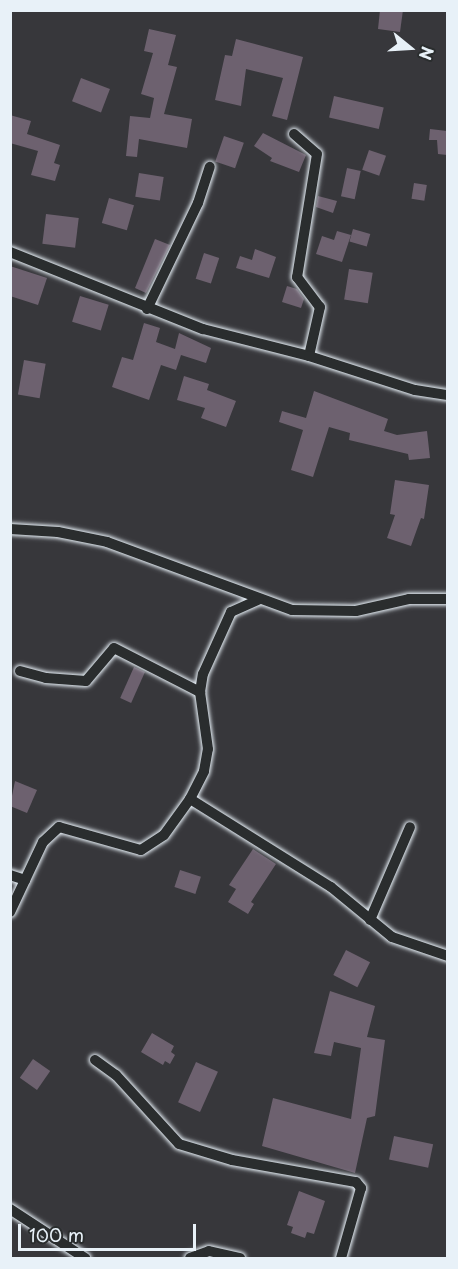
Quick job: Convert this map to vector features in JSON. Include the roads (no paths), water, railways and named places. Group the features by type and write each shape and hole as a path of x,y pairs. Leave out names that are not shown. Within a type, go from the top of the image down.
{"street":[{"path":"294,134 317,154 297,277 320,307 309,356"},
{"path":"147,309 198,203 210,167"},
{"path":"10,252 147,309 203,329 309,356 415,390 447,395"},
{"path":"10,529 58,532 107,542 258,600 292,610 341,611 409,599 447,599"},
{"path":"10,912 43,842 59,827 141,850 164,836 190,800 204,771 208,749 200,692 203,674 231,612 258,600"},
{"path":"20,671 46,678 86,681 114,648 200,692"},
{"path":"190,800 331,887 392,937 447,956"},
{"path":"370,920 410,827"},
{"path":"10,875 25,880"},
{"path":"95,1060 116,1075 179,1144 232,1160 356,1182 360,1188 341,1258"},
{"path":"10,1209 85,1258"},
{"path":"190,1258 209,1251 240,1258"}]}
